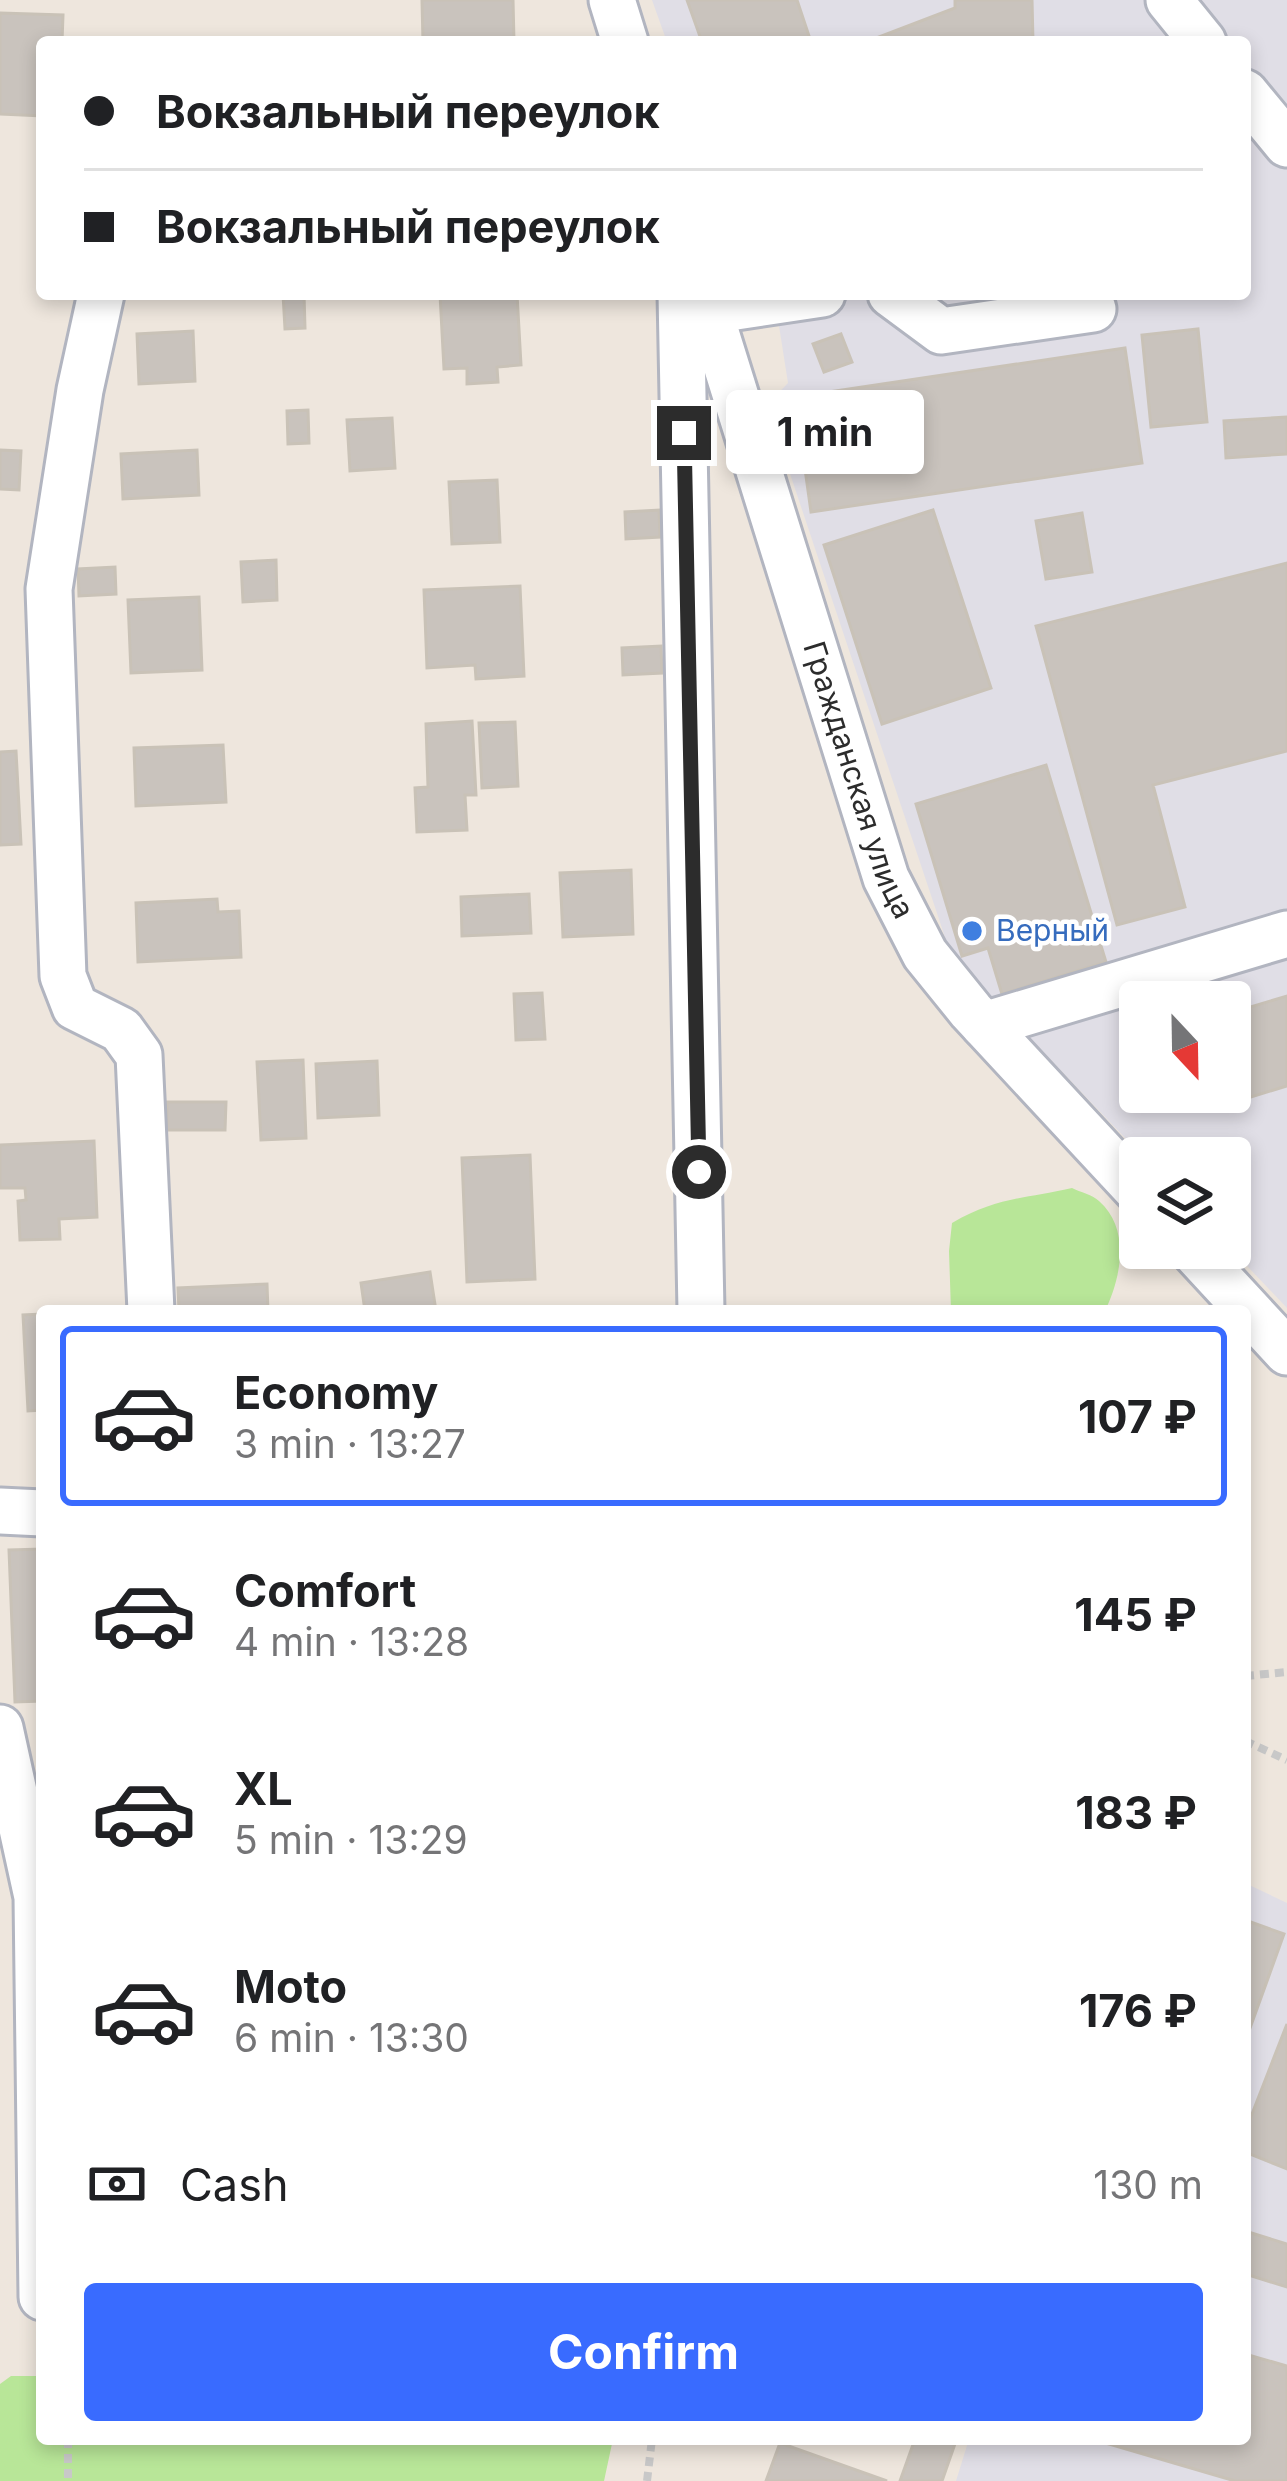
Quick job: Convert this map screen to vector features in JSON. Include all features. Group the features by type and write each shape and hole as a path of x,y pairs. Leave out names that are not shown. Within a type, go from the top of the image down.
{"street":[{"path":"612,0 623,36"},
{"path":"1169,0 1198,36"},
{"path":"1251,100 1287,145"},
{"path":"100,300 80,390 49,589 63,976 75,1006 121,1030 139,1054 151,1305"},
{"path":"698,300 701,1305"},
{"name":"Гражданская улица","path":"698,300 886,878 925,954 1119,1170"},
{"path":"899,300 941,331 1094,309"},
{"path":"985,1025 1287,934"},
{"path":"1210,1269 1244,1305"},
{"path":"1251,1313 1287,1352"},
{"path":"0,1511 36,1513"},
{"path":"0,1728 31,1820 36,1884"}],"path":[{"path":"1251,1675 1287,1672"},
{"path":"1251,1745 1287,1760"},
{"path":"68,2445 68,2481"},
{"path":"647,2481 651,2445"}],"shaded area":[{"path":"652,0 1287,0 1287,1308 1250,1269 1251,1137 1124,1137 951,955 767,405 788,383 775,300 1251,300 1251,36 665,36"},
{"path":"1251,1886 1287,1903 1287,2481 956,2481 967,2445 1251,2445"}],"green space":[{"path":"1072,1188 1090,1195 1109,1212 1119,1239 1119,1269 1107,1305 951,1305 952,1223 997,1203"},
{"path":"11,2376 36,2376 36,2445 612,2445 604,2481 0,2481 0,2384"}],"building":[{"path":"422,0 513,0 514,36 423,36"},
{"path":"687,0 797,0 809,36 700,36"},
{"path":"955,0 1032,0 1033,36 882,36 955,8"},
{"path":"0,13 63,15 62,36 36,36 36,116 0,114"},
{"path":"283,300 304,300 305,328 285,329"},
{"path":"440,300 517,300 521,365 497,367 498,382 467,384 467,368 444,369"},
{"path":"1198,329 1207,422 1151,427 1142,335"},
{"path":"193,331 195,381 139,384 137,334"},
{"path":"841,334 852,362 824,372 813,344"},
{"path":"1125,348 1142,463 811,512 795,397"},
{"path":"308,410 309,443 288,444 287,411"},
{"path":"1287,417 1287,454 1226,458 1224,421"},
{"path":"392,418 395,468 350,471 347,420"},
{"path":"0,450 21,451 19,490 0,489"},
{"path":"197,450 199,495 123,499 121,454"},
{"path":"497,480 500,542 452,544 449,482"},
{"path":"659,510 660,537 626,539 625,512"},
{"path":"933,510 991,688 882,724 824,545"},
{"path":"1082,513 1092,572 1046,579 1036,521"},
{"path":"276,560 277,600 243,602 241,562"},
{"path":"1287,563 1287,751 1153,785 1185,907 1117,925 1036,626"},
{"path":"115,567 116,594 79,596 78,569"},
{"path":"520,586 524,676 476,679 475,665 427,668 424,590"},
{"path":"199,597 202,670 131,673 128,600"},
{"path":"661,646 662,673 623,675 622,648"},
{"path":"472,721 476,795 465,795 467,830 417,832 415,788 428,787 426,724"},
{"path":"515,722 518,786 482,788 479,723"},
{"path":"223,745 226,802 136,806 134,748"},
{"path":"16,751 21,844 0,845 0,752"},
{"path":"1046,765 1106,962 1002,994 988,948 962,956 916,804"},
{"path":"631,870 633,934 563,937 560,873"},
{"path":"529,894 531,933 462,936 461,897"},
{"path":"217,899 218,912 239,911 241,957 138,962 136,903"},
{"path":"542,993 545,1039 516,1040 514,994"},
{"path":"1287,996 1287,1086 1251,1097 1251,1007"},
{"path":"303,1060 306,1138 261,1140 257,1062"},
{"path":"377,1061 379,1115 318,1118 316,1064"},
{"path":"167,1102 226,1102 225,1130 167,1130"},
{"path":"94,1141 97,1217 59,1219 60,1239 20,1240 18,1201 26,1200 25,1188 0,1188 0,1145"},
{"path":"530,1155 535,1279 467,1282 462,1158"},
{"path":"430,1272 435,1305 364,1305 361,1283"},
{"path":"267,1284 268,1305 179,1305 178,1288"},
{"path":"36,1314 36,1410 28,1411 23,1315"},
{"path":"36,1549 36,1701 15,1702 9,1550"},
{"path":"1251,1922 1284,1934 1251,2025"},
{"path":"1287,2024 1287,2169 1251,2154 1251,2117"},
{"path":"1251,2233 1287,2244 1287,2287 1251,2276"},
{"path":"1251,2356 1287,2366 1287,2481 1235,2481 1112,2445 1251,2445"},
{"path":"779,2445 786,2445 887,2481 766,2481"},
{"path":"913,2445 955,2445 942,2481 900,2481"}],"place":[{"name":"Верный","path":"972,931"}],"route":[{"path":"684,433 699,1172"}]}
